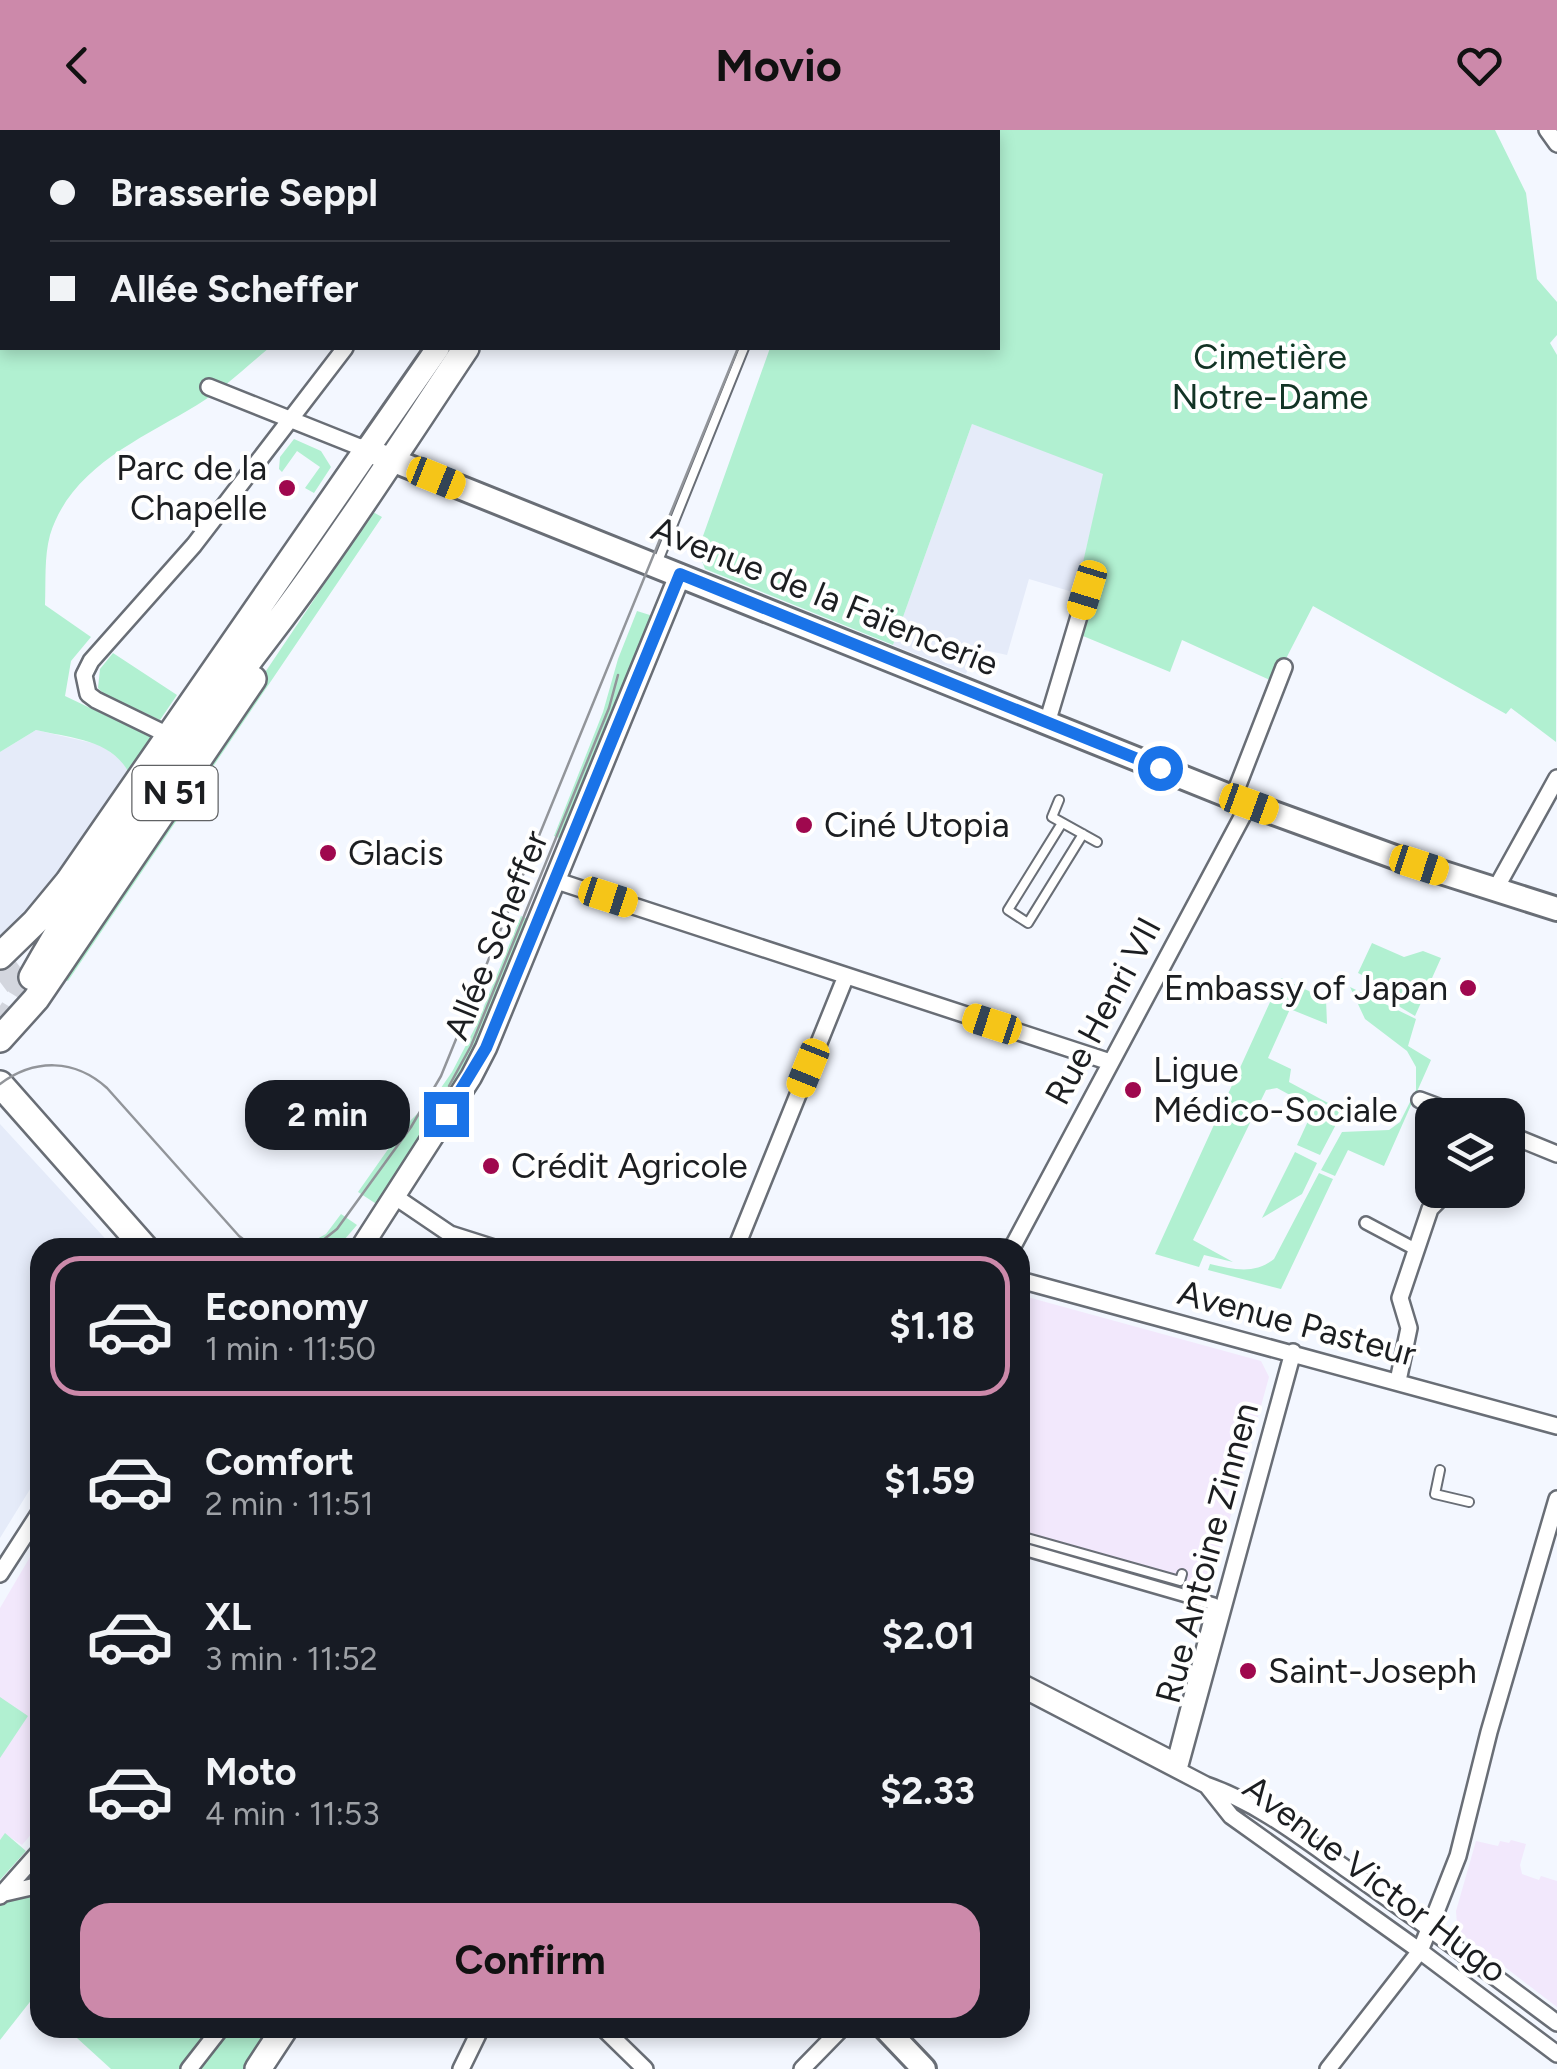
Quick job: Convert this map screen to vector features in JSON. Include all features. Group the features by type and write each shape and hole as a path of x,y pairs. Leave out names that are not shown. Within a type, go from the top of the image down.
{"main road":[{"path":"379,455 437,350"},
{"name":"N 51","path":"17,967 35,922 68,882 320,518 379,455 464,350"},
{"name":"N 51","path":"0,1039 36,998 272,650 338,539 379,455"},
{"name":"Avenue de la Faïencerie","path":"379,455 1241,801 1557,909"},
{"name":"N 51","path":"210,709 320,518"},
{"name":"N 51","path":"17,967 55,936 210,709 338,539"},
{"path":"0,1084 136,1238"},
{"path":"258,2069 278,2038"},
{"path":"895,2038 924,2069"}],"street":[{"path":"1547,130 1557,144"},
{"path":"168,735 96,700 88,694 84,675 91,660 194,545 343,350"},
{"path":"209,387 379,455"},
{"name":"Allée Scheffer","path":"367,1238 486,1048 680,574"},
{"path":"1046,722 1089,583"},
{"path":"1241,801 1284,667"},
{"path":"1495,890 1557,778"},
{"name":"Rue Henri VII","path":"1017,1238 1241,801"},
{"path":"554,880 1110,1062"},
{"path":"740,1238 846,976"},
{"path":"1525,1141 1557,1154"},
{"path":"394,1196 448,1238"},
{"path":"1398,1381 1409,1328 1400,1298 1431,1208"},
{"path":"1366,1223 1416,1249"},
{"name":"Avenue Pasteur","path":"1030,1283 1557,1426"},
{"name":"Rue Antoine Zinnen","path":"1178,1770 1293,1352"},
{"path":"1328,2069 1420,1951 1430,1928 1458,1856 1489,1732 1557,1499"},
{"path":"0,1574 30,1528"},
{"path":"1030,1551 1214,1604 1174,1758 1030,1684"},
{"name":"Avenue Victor Hugo","path":"1030,1693 1206,1786 1236,1795 1283,1824 1557,2023"},
{"name":"Avenue Victor Hugo","path":"1206,1786 1231,1816 1557,2054"},
{"path":"2,1895 30,1862"},
{"path":"2,1895 30,1888"},
{"path":"188,2069 213,2038"},
{"path":"460,2069 476,2038"},
{"path":"612,2038 645,2069"},
{"path":"802,2069 832,2038"}],"lane":[{"path":"656,565 743,350"},
{"path":"1058,800 1052,817 1097,842"},
{"path":"1062,822 1008,910 1028,923 1083,834"},
{"path":"1440,1470 1435,1494 1469,1502"},
{"path":"1030,1539 1180,1581 1182,1574"}],"shaded area":[{"path":"972,424 1104,473 1076,593 1029,579 1007,655 975,648 966,674 893,645"},
{"path":"36,730 101,745 122,761 129,773 48,892 0,942 0,752"},
{"path":"0,1124 105,1238 30,1238 30,1489 0,1538"},
{"path":"1030,1298 1261,1361 1269,1377 1209,1594 1200,1600 1030,1551"},
{"path":"30,1557 30,1836 22,1845 5,1834 0,1840 0,1608"},
{"path":"1476,1841 1498,1846 1500,1841 1526,1844 1520,1865 1522,1874 1557,1881 1557,2007 1463,1935 1457,1924 1456,1911"}],"green space":[{"name":"Cimetière Notre-Dame","path":"1000,130 1495,130 1526,193 1537,279 1557,302 1557,335 1550,343 1557,355 1556,742 1511,708 1506,714 1313,606 1274,682 1182,640 1170,672 1083,636 1097,586 1079,580 1103,474 972,424 893,645 705,569 698,550 769,350 1000,350"},
{"path":"0,350 267,350 207,399 131,443 91,473 60,511 50,535 45,605 91,637 71,661 65,696 153,738 129,773 112,753 101,747 36,730 0,752"},
{"path":"294,439 321,451 331,467 314,493 305,488 320,467 297,451 282,472 279,469 280,457"},
{"path":"373,512 382,517 68,981 60,977"},
{"path":"637,611 653,616 562,839 554,836 603,712"},
{"path":"113,653 177,695 160,720 98,688 100,669"},
{"path":"521,916 528,919 473,1055 378,1205 358,1192 403,1128 436,1095 452,1072 476,1026"},
{"path":"1372,943 1404,957 1423,951 1441,958 1415,1016 1395,1004 1401,994 1358,973"},
{"path":"1281,978 1326,999 1327,1024 1290,1009 1268,1058 1291,1069 1289,1082 1343,1111 1320,1155 1297,1145 1314,1108 1277,1088 1266,1090 1193,1240 1233,1262 1204,1255 1199,1267 1155,1254"},
{"path":"1350,987 1416,1019 1408,1046 1431,1060 1384,1166 1348,1150 1335,1176 1321,1170 1342,1132 1389,1130 1400,1122 1416,1090 1416,1067 1407,1051 1365,1019"},
{"path":"1295,1152 1317,1163 1302,1194 1262,1218"},
{"path":"1319,1173 1333,1179 1281,1289 1208,1270 1210,1264 1251,1269 1274,1259"},
{"path":"341,1214 357,1225 346,1238 319,1238"},
{"path":"0,1697 28,1716 0,1758"},
{"path":"5,1833 26,1851 0,1880 0,1840"},
{"path":"30,1886 30,2002 0,2040 0,1887"},
{"path":"77,2038 266,2038 244,2069 111,2069"}],"tunnel":[{"path":"0,982 20,967"},
{"path":"0,1030 32,977"}],"tram line":[{"path":"326,1238 337,1229 411,1127 441,1076 737,350"},
{"path":"449,1086 471,1046 609,708 618,675"},
{"path":"0,1084 27,1070 55,1065 95,1078 242,1238"}],"place":[{"name":"Parc de la Chapelle","path":"287,488"},
{"name":"Ciné Utopia","path":"804,825"},
{"name":"Glacis","path":"328,853"},
{"name":"Embassy of Japan","path":"1468,988"},
{"name":"Ligue Médico-Sociale","path":"1133,1090"},
{"name":"Crédit Agricole","path":"491,1166"},
{"name":"Saint-Joseph","path":"1248,1671"}],"route":[{"path":"446,1114 486,1048 680,574 1160,768"}]}
